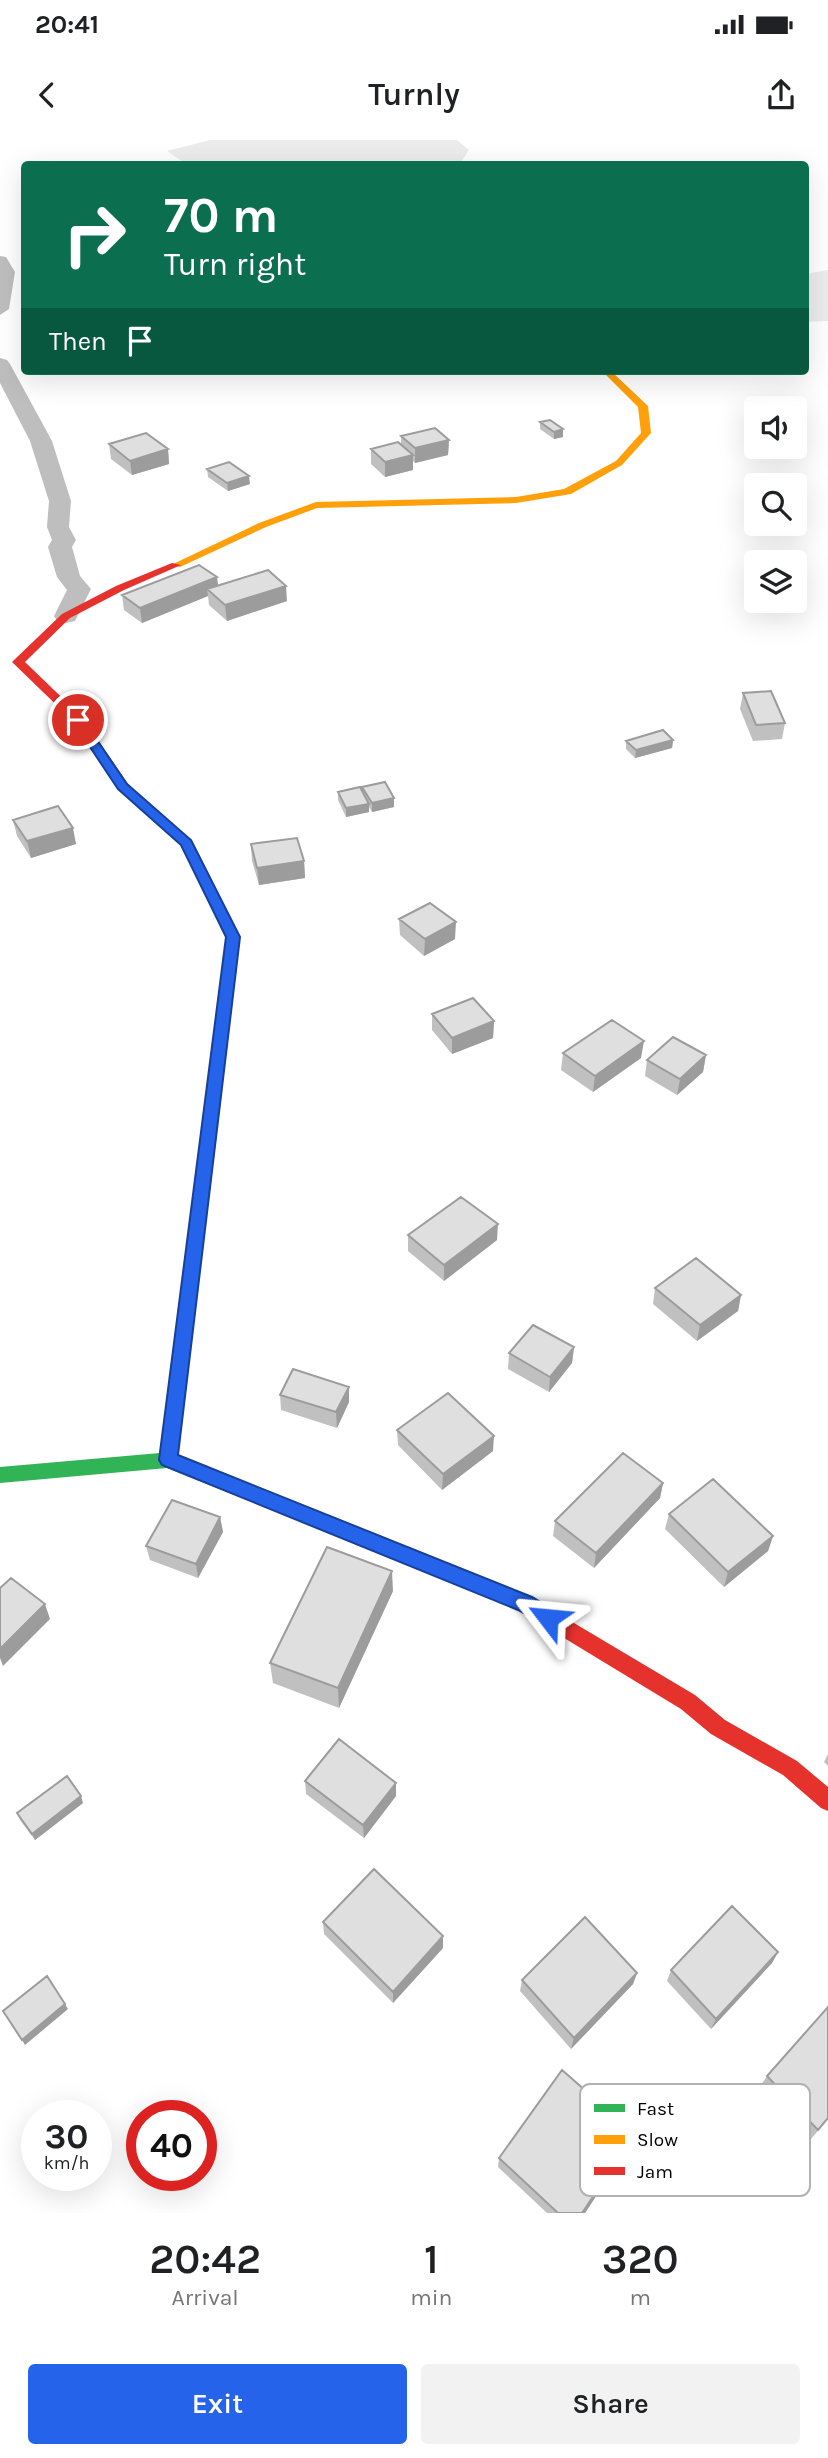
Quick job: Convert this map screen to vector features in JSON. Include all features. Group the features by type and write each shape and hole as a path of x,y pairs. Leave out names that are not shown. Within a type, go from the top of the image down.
{"street":[{"path":"0,249 3,255 0,260 6,272 0,309"},
{"path":"0,364 41,441 60,501 58,527 64,540 60,547 69,577 79,589 65,616"},
{"path":"168,1460 233,937 187,843 123,787 78,720 18,662 65,616 120,588 251,533 288,514 316,505 516,500 567,492 619,463 646,433 643,406 610,375"},
{"path":"0,1475 168,1460 525,1604 688,1702 718,1727 790,1769 828,1801"}],"shaded area":[{"path":"210,140 457,140 469,150 462,161 182,161 167,151"},
{"path":"828,270 828,321 809,322 809,273"}],"building":[{"path":"550,420 563,429 554,432 540,422"},
{"path":"435,428 449,440 415,448 401,436"},
{"path":"146,433 168,449 130,461 109,444"},
{"path":"398,442 413,455 385,462 371,449"},
{"path":"229,462 249,476 227,483 207,469"},
{"path":"199,565 217,577 140,608 122,595"},
{"path":"268,570 286,586 225,605 207,589"},
{"path":"771,691 785,723 756,725 743,693"},
{"path":"663,730 673,740 636,750 626,741"},
{"path":"385,782 394,798 372,803 362,787"},
{"path":"360,787 369,804 346,808 338,792"},
{"path":"58,806 73,828 27,841 13,820"},
{"path":"297,838 304,861 257,868 251,844"},
{"path":"430,903 456,922 425,939 399,919"},
{"path":"473,998 494,1021 452,1038 432,1014"},
{"path":"612,1020 644,1041 595,1076 563,1053"},
{"path":"673,1037 706,1055 680,1079 647,1060"},
{"path":"461,1197 498,1224 444,1265 408,1235"},
{"path":"696,1258 741,1295 700,1325 655,1288"},
{"path":"533,1325 574,1347 550,1377 509,1353"},
{"path":"293,1369 349,1387 336,1412 280,1395"},
{"path":"448,1393 494,1436 443,1474 397,1430"},
{"path":"623,1453 663,1483 596,1553 555,1521"},
{"path":"713,1479 773,1536 728,1572 669,1514"},
{"path":"172,1500 220,1517 196,1564 146,1546"},
{"path":"327,1547 392,1571 338,1688 270,1663"},
{"path":"11,1578 45,1604 0,1649 0,1588"},
{"path":"339,1739 396,1783 363,1825 305,1781"},
{"path":"67,1776 81,1796 32,1834 17,1813"},
{"path":"374,1869 443,1936 393,1992 323,1922"},
{"path":"732,1906 778,1952 716,2019 671,1970"},
{"path":"585,1917 637,1973 574,2038 522,1980"},
{"path":"47,1976 65,2004 22,2040 3,2011"},
{"path":"828,2007 828,2118 818,2130 810,2122 810,2084 775,2084 767,2076"},
{"path":"562,2070 580,2086 580,2196 593,2196 582,2213 558,2213 499,2158"}],"traffic: fast":[{"path":"168,1460 212,1108"},
{"path":"0,1475 168,1460 452,1574"}],"traffic: slow":[{"path":"176,565 263,525 316,505 516,500 567,492 619,463 646,433 643,406 610,375"},
{"path":"142,804 187,843 233,937 212,1108"}],"traffic: jam":[{"path":"142,804 123,787 78,720 18,662 66,616 120,588 176,565"},
{"path":"452,1574 525,1604 688,1702 718,1727 790,1768 828,1801"}],"route":[{"path":"78,720 123,787 187,843 233,937 168,1460 525,1604 548,1618"}]}
